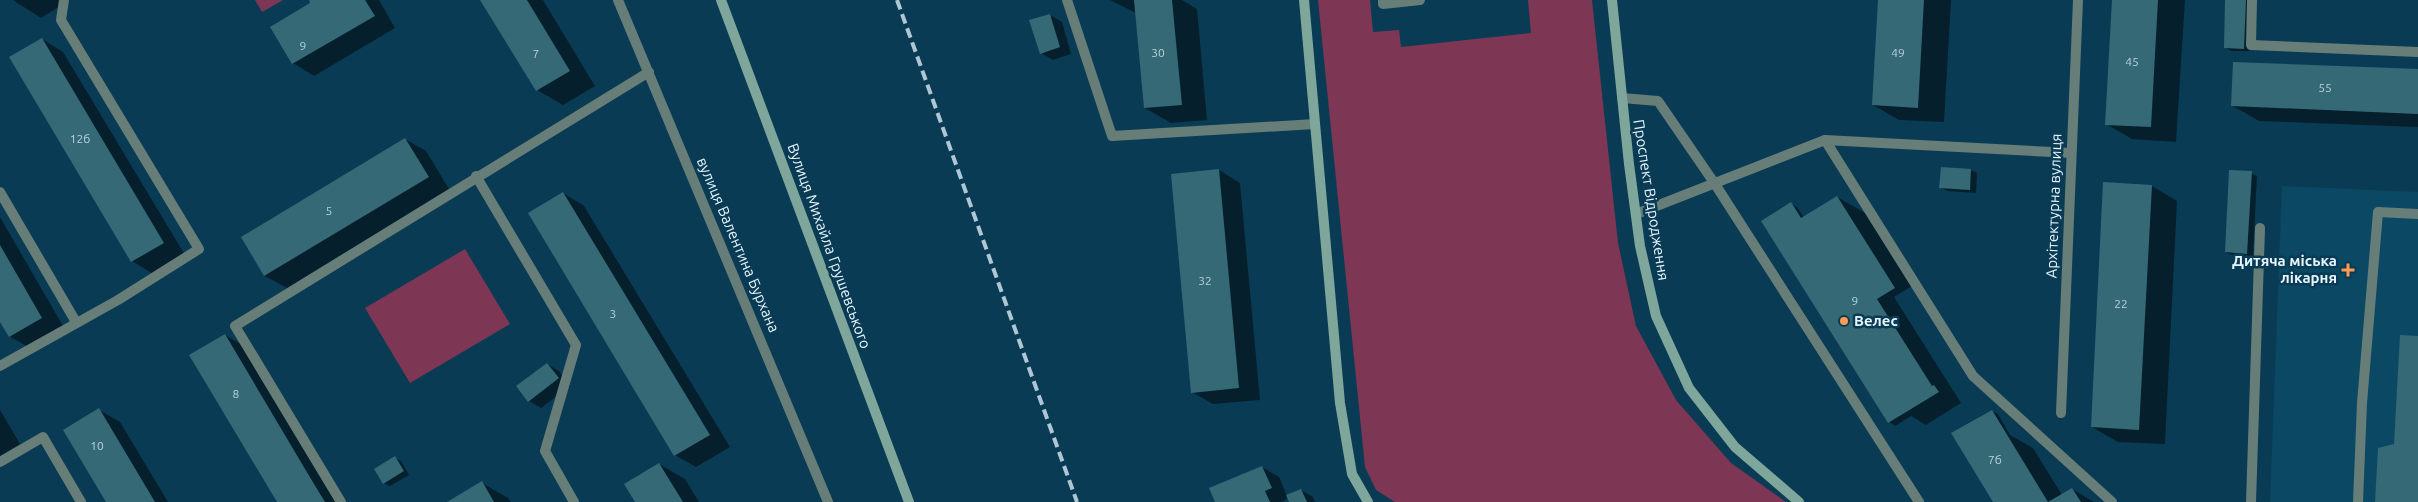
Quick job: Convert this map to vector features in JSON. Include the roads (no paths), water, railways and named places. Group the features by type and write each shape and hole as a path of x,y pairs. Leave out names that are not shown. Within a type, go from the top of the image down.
{"main road":[{"name":"Вулиця Михайла Грушевського","path":"721,0 909,502"},
{"path":"1304,0 1340,403 1352,474 1368,502"},
{"name":"Проспект Відродження","path":"1612,0 1640,246 1656,316 1689,388 1735,447 1799,502"}],"street":[{"path":"0,366 118,300 199,249 61,20 64,0"},
{"name":"вулиця Валентина Бурхана","path":"618,0 828,502"},
{"path":"1067,0 1112,136 1315,124"},
{"path":"1383,0 1384,4 1420,0"},
{"name":"Архітектурна вулиця","path":"2061,413 2078,0"},
{"path":"2252,0 2251,45 2418,52"},
{"path":"341,502 235,326 476,176 649,72"},
{"path":"1622,98 1658,100 1919,502"},
{"path":"1636,214 1826,140 2071,152"},
{"path":"1826,140 1973,376 2112,502"},
{"path":"476,176 576,345 545,451 574,502"},
{"path":"0,192 76,322"},
{"path":"2358,502 2362,403 2378,212 2418,214"},
{"path":"2251,502 2260,228"},
{"path":"0,462 42,437 81,502"}],"railway":[{"path":"897,0 1077,502"}],"place":[{"name":"Дитяча міська лікарня","path":"2348,270"},
{"name":"Велес","path":"1844,321"}]}
